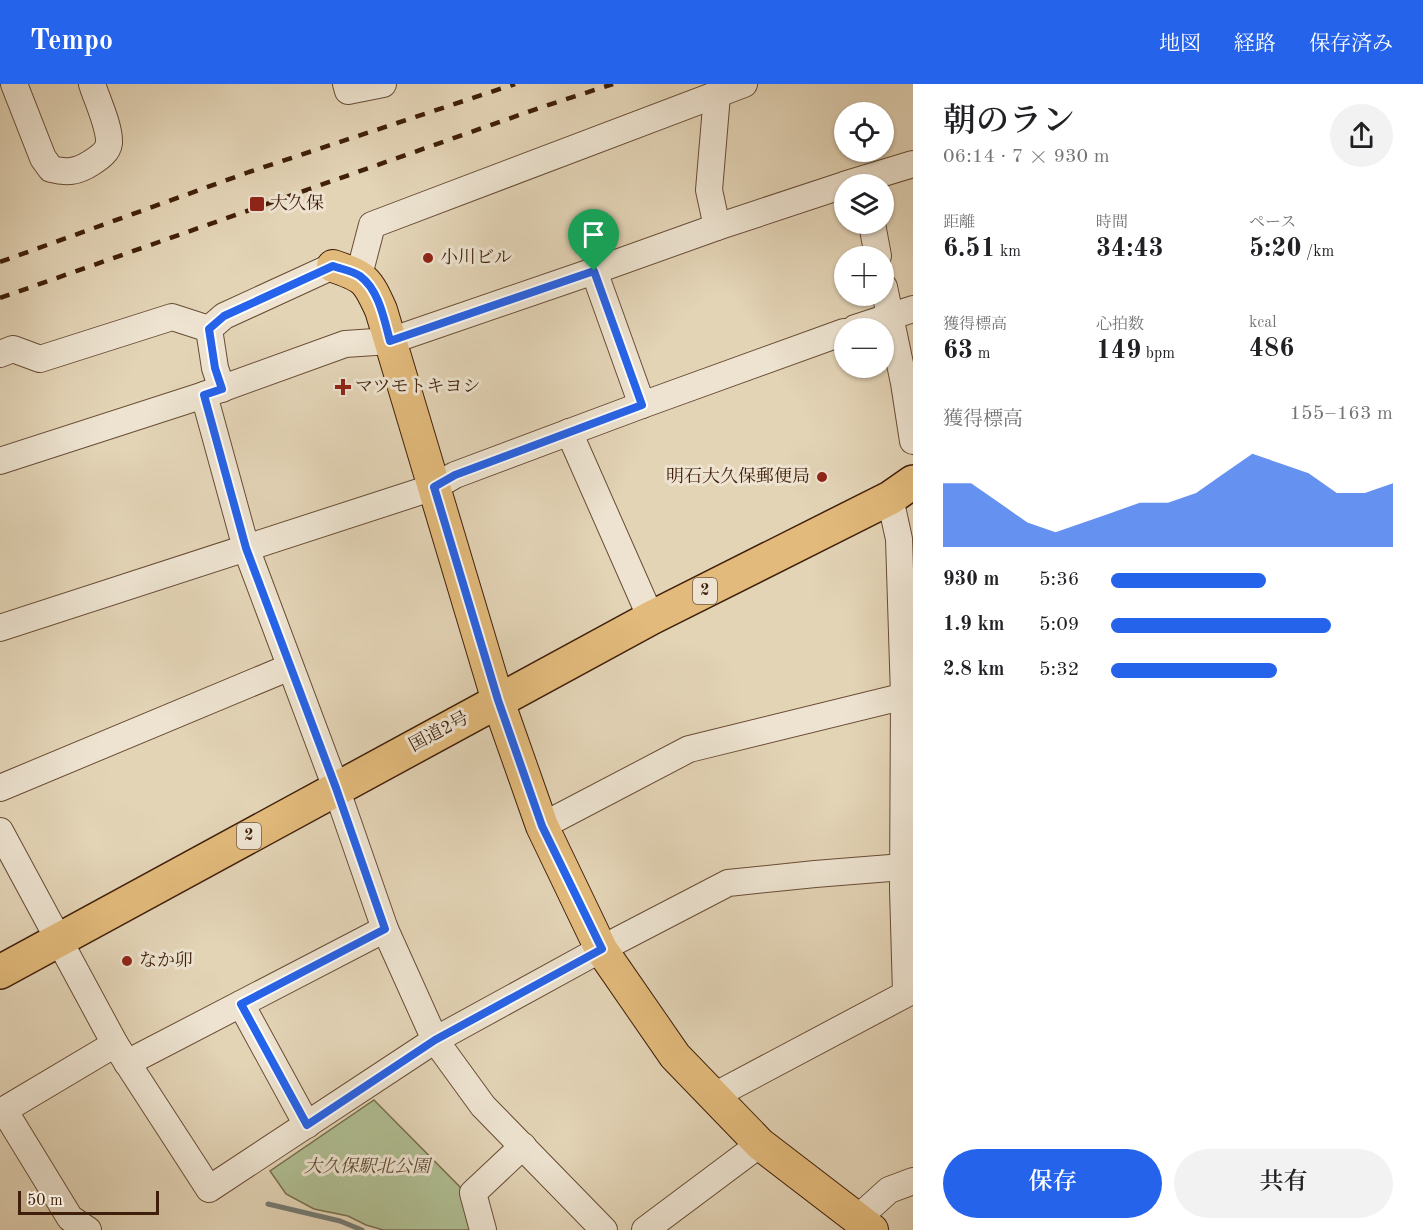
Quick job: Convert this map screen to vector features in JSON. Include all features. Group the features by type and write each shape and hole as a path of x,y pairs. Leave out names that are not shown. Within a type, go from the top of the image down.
{"highway":[{"name":"国道2号","path":"0,972 651,618 902,490"}],"main road":[{"path":"346,270 370,286 381,310 498,700 542,826 602,949 675,1056 760,1144 865,1224"}],"street":[{"path":"14,84 43,158 51,169 72,172 84,168 101,156 109,145 108,132 92,84"},
{"path":"346,84 348,92 383,84"},
{"path":"209,329 224,316 346,270 372,225 744,84"},
{"path":"717,95 709,190 717,226"},
{"path":"882,174 913,164"},
{"path":"0,461 213,392 345,344 390,341 717,226 834,190"},
{"path":"594,271 642,405"},
{"path":"887,306 904,383 913,441"},
{"path":"886,318 913,309"},
{"path":"0,354 13,349 40,359 172,317 209,329"},
{"path":"209,329 215,368 213,392 246,548 336,788 385,929 435,1040 483,1106 604,1230"},
{"path":"0,628 434,487 455,475 834,336"},
{"path":"569,432 651,618"},
{"path":"714,1096 909,995 908,695 899,539 902,490"},
{"path":"0,788 290,667"},
{"path":"542,826 689,749 908,695"},
{"path":"0,831 121,1053 208,1189 435,1040 728,883 908,868"},
{"path":"88,1230 70,1218 2,1111 121,1053 241,1004 385,929"},
{"path":"241,1004 307,1125"},
{"path":"645,1230 760,1144"},
{"path":"483,1230 474,1193 523,1146"},
{"path":"865,1224 889,1190 913,1181"}],"green space":[{"name":"大久保駅北公園","path":"374,1100 460,1187 472,1230 383,1230 348,1216 314,1209 286,1194 270,1171"}],"waterway":[{"path":"268,1204 340,1221 362,1230"}],"railway":[{"path":"0,262 249,172 515,84"},
{"path":"0,298 613,84"}],"place":[{"name":"大久保","path":"257,204"},
{"name":"小川ビル","path":"428,258"},
{"name":"マツモトキヨシ","path":"343,387"},
{"name":"明石大久保郵便局","path":"822,477"},
{"name":"なか卯","path":"127,961"}],"route":[{"path":"333,266 359,275 370,286 381,310 390,341 594,271 642,405 455,475 434,487 498,700 542,826 602,949 435,1040 307,1125 241,1004 385,929 336,788 246,548 204,395 222,389 215,368 209,329 224,316 333,266"}]}
